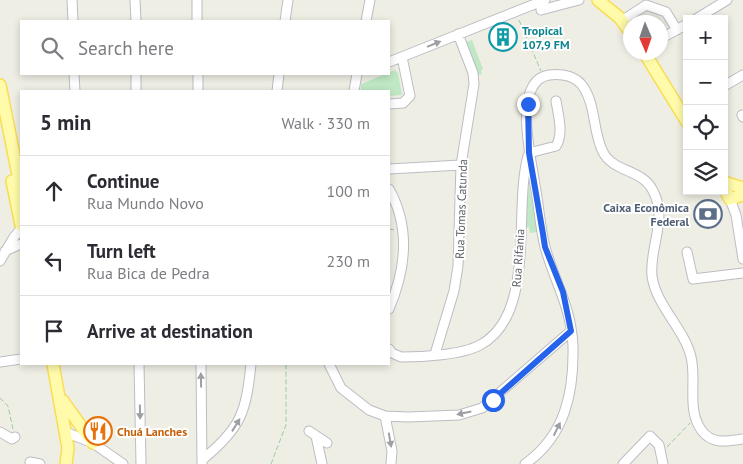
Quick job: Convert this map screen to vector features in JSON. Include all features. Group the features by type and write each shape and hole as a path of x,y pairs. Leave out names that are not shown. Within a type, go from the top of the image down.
{"main road":[{"path":"598,0 622,20"},
{"path":"649,60 683,111"},
{"path":"0,85 20,185"},
{"path":"0,123 20,220"},
{"path":"728,185 740,195"},
{"path":"728,190 740,195"},
{"path":"53,365 61,398 68,448 66,464"},
{"path":"61,398 77,423 93,442"},
{"path":"59,464 65,436"}],"street":[{"path":"72,0 73,20"},
{"path":"135,0 136,20"},
{"path":"197,0 197,20"},
{"path":"285,20 288,0"},
{"path":"366,20 370,0"},
{"path":"390,62 545,0"},
{"path":"541,10 579,0"},
{"path":"703,15 727,0"},
{"path":"622,20 646,5 666,12 677,30"},
{"path":"668,35 683,26"},
{"name":"Rua Tomas Catunda","path":"435,354 454,290 458,266 461,165 474,84 473,73 458,34"},
{"path":"390,104 403,103 410,96 402,57"},
{"path":"74,75 75,90"},
{"path":"136,75 136,90"},
{"path":"198,75 198,90"},
{"path":"277,90 279,75"},
{"path":"354,90 356,75"},
{"path":"728,84 743,75"},
{"path":"525,464 542,452 559,428 570,387 573,353 571,331 563,292 545,247 529,153 528,104 532,86 544,77 566,76 579,81 588,94 604,154 614,164 637,174 654,191 660,217 652,278 660,299 689,349 693,369 695,417 702,431 712,440 724,442 743,439"},
{"path":"529,153 556,146 559,142 559,116 556,101"},
{"name":"Rua Rifania","path":"390,350 401,357 466,350 480,345 496,332 507,314 516,288 524,172 529,153"},
{"path":"390,169 461,165"},
{"path":"390,191 402,219 404,244 399,283 390,306"},
{"path":"740,195 736,215 743,259"},
{"path":"0,261 20,230"},
{"path":"5,251 20,244"},
{"path":"688,252 692,279 743,273"},
{"path":"330,365 342,388 354,400 369,410 385,416 442,416 482,408 571,331"},
{"path":"0,362 20,359"},
{"path":"139,365 141,464"},
{"path":"201,365 202,462"},
{"path":"202,462 228,438 242,416 247,401 251,365"},
{"path":"385,416 392,451 391,464"},
{"path":"0,432 12,439 15,437"},
{"path":"322,464 312,433 327,443"},
{"path":"65,436 93,442 122,464"},
{"path":"623,464 648,436 654,437 662,453 663,464"},
{"path":"30,462 40,464"}],"path":[{"path":"516,12 544,77"},
{"path":"271,464 286,425 286,365"},
{"path":"0,398 8,406 15,437"},
{"path":"662,453 695,417"}],"green space":[{"path":"472,40 483,69 481,70 482,74 478,75 466,42"},
{"path":"395,70 398,73 402,95 390,96 390,90 361,90 361,84 383,75 390,75 390,72"},
{"path":"529,184 537,232 530,233 529,227 525,227"}],"place":[{"name":"Tropical 107,9 FM","path":"503,37"},
{"name":"Caixa Econômica Federal","path":"708,214"},
{"name":"Chuá Lanches","path":"98,431"}],"route":[{"path":"493,400 571,331 563,292 545,247 529,153 528,104"}]}
